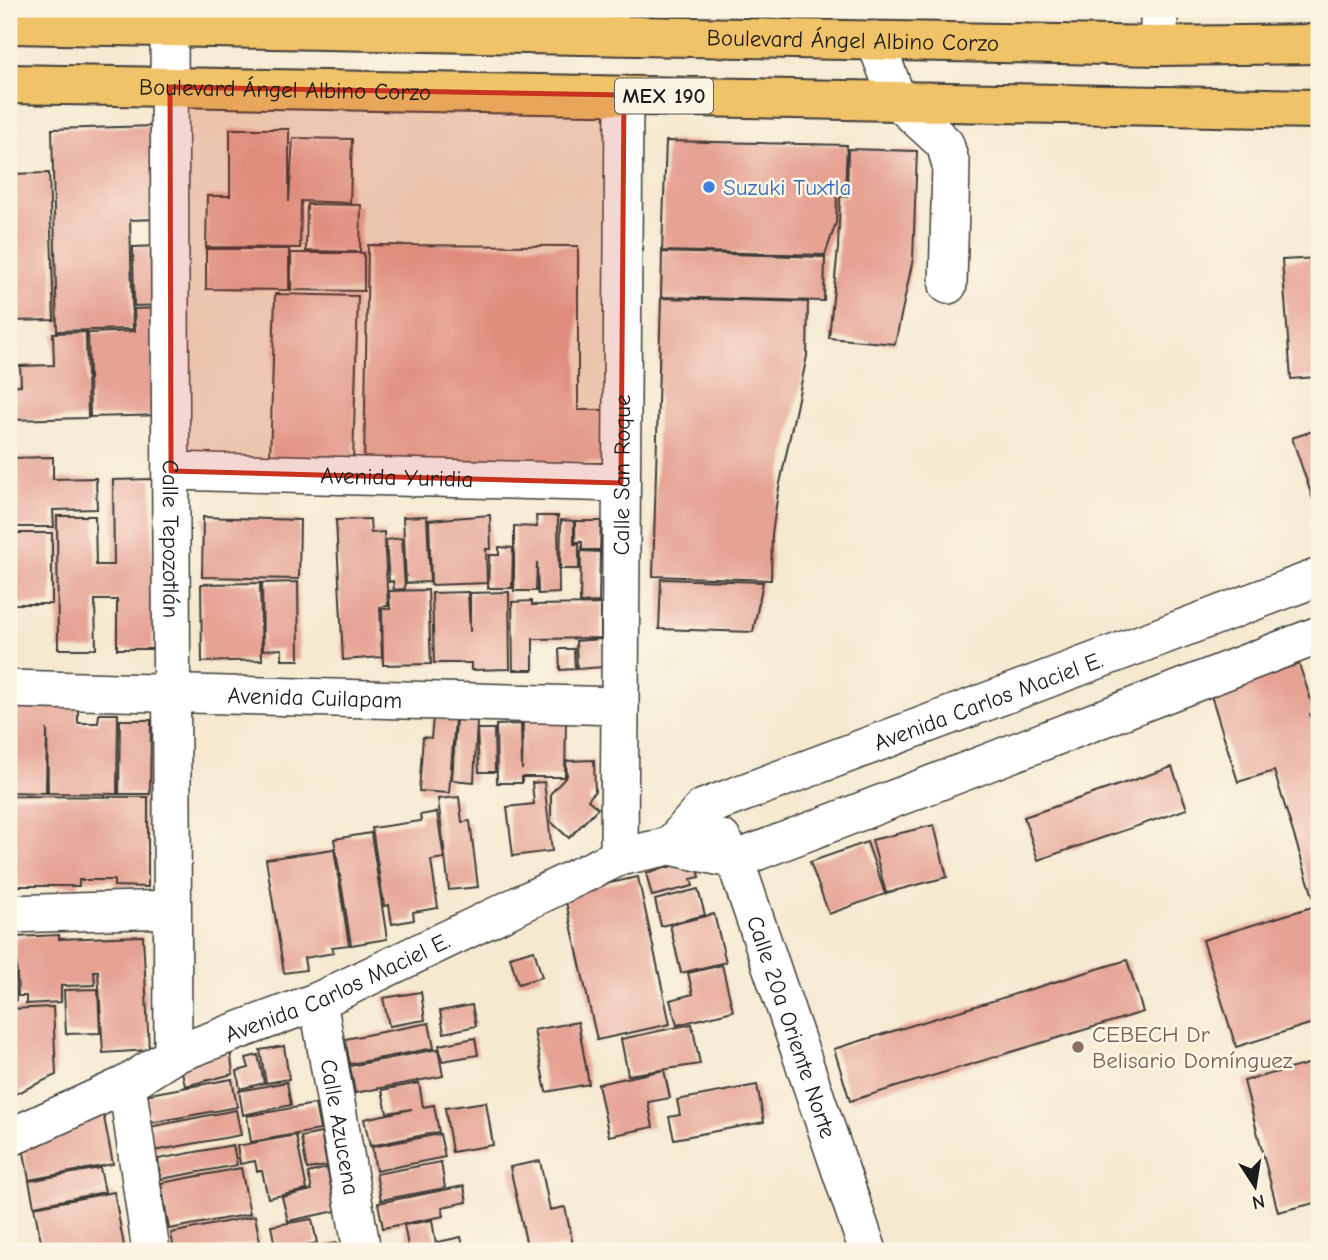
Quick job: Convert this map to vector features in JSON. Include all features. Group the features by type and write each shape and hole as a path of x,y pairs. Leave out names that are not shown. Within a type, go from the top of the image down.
{"main road":[{"name":"Boulevard Ángel Albino Corzo","path":"9,24 169,25 421,21 875,40 1159,27 1319,44"},
{"name":"Boulevard Ángel Albino Corzo","path":"9,84 1319,109"}],"street":[{"name":"Calle Tepozotlán","path":"169,25 173,1055"},
{"path":"875,40 898,101 945,144 951,165 948,285"},
{"name":"Calle San Roque","path":"619,858 624,95"},
{"name":"Avenida Yuridia","path":"171,471 621,483"},
{"name":"Avenida Carlos Maciel E.","path":"670,846 703,808 1319,577"},
{"path":"735,860 1319,635"},
{"path":"1080,667 1100,720"},
{"name":"Avenida Cuilapam","path":"9,690 620,706"},
{"name":"Calle 20a Oriente Norte","path":"703,808 735,860 868,1251"},
{"name":"Avenida Carlos Maciel E.","path":"9,1138 127,1084 173,1055 318,1001 619,858 670,846 735,860"},
{"path":"9,914 172,909"},
{"name":"Calle Azucena","path":"318,1001 362,1251"},
{"path":"127,1084 151,1251"}],"highlighted area":[{"path":"170,87 624,95 621,483 171,471"}],"building":[{"path":"154,126 157,219 130,220 133,329 57,331 52,129"},
{"path":"230,129 289,129 289,202 293,138 352,139 350,203 301,201 300,248 206,247 207,196 230,196"},
{"path":"666,141 847,145 845,193 837,193 836,223 825,255 662,251"},
{"path":"848,149 917,151 913,259 895,344 829,338 840,196 847,197"},
{"path":"49,173 54,320 9,321 9,174"},
{"path":"307,204 361,205 360,252 306,251"},
{"path":"368,245 578,246 578,410 606,410 605,463 364,463"},
{"path":"159,246 160,305 134,306 133,247"},
{"path":"206,249 289,249 289,290 206,289"},
{"path":"662,252 825,257 824,301 661,297"},
{"path":"291,253 364,253 364,291 291,290"},
{"path":"1319,258 1319,350 1314,350 1316,377 1291,379 1282,260"},
{"path":"275,294 358,296 353,461 270,459"},
{"path":"661,298 808,302 807,356 778,493 772,534 771,580 653,576"},
{"path":"163,308 166,415 90,417 88,333 135,331 134,309"},
{"path":"86,332 88,418 9,420 9,386 21,385 20,366 54,365 53,333"},
{"path":"1316,430 1319,439 1319,504 1315,505 1292,438"},
{"path":"53,457 53,479 96,478 97,509 53,510 54,527 9,527 9,458"},
{"path":"152,479 153,649 117,649 117,600 95,600 96,649 58,649 57,516 95,516 96,565 114,565 113,480"},
{"path":"490,515 491,549 486,549 487,583 431,585 429,520"},
{"path":"427,516 430,582 406,583 403,517"},
{"path":"536,516 558,516 559,593 538,594 537,562 536,591 514,591 514,526 537,527"},
{"path":"203,517 300,520 299,579 202,577"},
{"path":"370,519 371,533 384,532 388,606 380,607 382,657 343,660 336,520"},
{"path":"561,520 574,521 574,544 579,544 579,569 560,569"},
{"path":"575,521 601,521 600,550 582,550 582,542 575,542"},
{"path":"9,533 52,533 52,604 9,604"},
{"path":"402,538 405,589 394,590 393,581 389,582 386,540"},
{"path":"499,547 513,548 512,588 488,588 489,555 499,555"},
{"path":"581,551 600,552 599,602 580,603"},
{"path":"661,579 763,582 753,632 659,629"},
{"path":"298,582 299,660 282,660 282,649 263,650 262,583"},
{"path":"260,583 262,660 202,662 201,584"},
{"path":"428,590 431,664 383,665 382,609 390,609 389,591"},
{"path":"468,592 470,632 470,593 509,592 510,669 471,670 471,663 434,663 432,593"},
{"path":"532,601 532,605 601,604 601,638 533,639 533,670 513,670 512,602"},
{"path":"601,639 603,667 577,669 576,641"},
{"path":"559,649 574,649 575,669 560,670"},
{"path":"1299,664 1315,712 1310,714 1319,742 1319,916 1274,771 1238,782 1210,692"},
{"path":"9,706 78,707 78,723 98,723 99,714 118,714 117,794 48,793 47,729 46,793 9,792"},
{"path":"433,718 455,719 449,793 419,791 423,737 431,738"},
{"path":"523,718 566,718 565,777 522,777 522,783 497,783 496,725 521,724 522,770"},
{"path":"456,719 477,721 474,782 452,780"},
{"path":"120,720 151,720 150,794 119,794"},
{"path":"477,729 494,729 495,772 479,772"},
{"path":"594,760 595,791 588,800 598,808 569,838 551,822 551,793 567,776 566,761"},
{"path":"1172,767 1187,809 1038,860 1024,817"},
{"path":"544,782 552,851 513,856 507,807 534,804 532,783"},
{"path":"9,796 148,797 148,887 114,886 114,880 79,880 79,886 9,886"},
{"path":"459,797 462,822 470,821 478,887 449,890 438,799"},
{"path":"437,812 444,858 431,860 438,908 413,912 414,920 392,924 389,905 384,906 372,828 421,821 420,815"},
{"path":"934,825 947,877 886,893 872,840"},
{"path":"371,833 387,939 351,945 334,839"},
{"path":"867,842 885,894 829,914 810,862"},
{"path":"334,849 349,945 332,947 334,953 304,958 306,970 284,973 266,859"},
{"path":"696,860 700,877 691,879 693,886 652,896 646,873"},
{"path":"638,877 670,1024 597,1040 564,893"},
{"path":"698,889 705,915 661,926 655,900"},
{"path":"1312,907 1319,929 1319,1021 1236,1047 1203,940"},
{"path":"714,914 726,962 681,973 670,925"},
{"path":"59,935 59,939 143,936 149,1050 103,1053 98,971 94,971 95,985 61,986 61,1002 26,1004 26,996 18,996 15,937"},
{"path":"9,937 14,937 16,1001 9,1001"},
{"path":"534,950 542,977 518,984 510,957"},
{"path":"1127,960 1143,1012 850,1101 834,1049"},
{"path":"722,965 733,1011 677,1025 670,1000 693,994 688,973"},
{"path":"98,989 100,1033 66,1034 64,990"},
{"path":"421,992 425,1020 389,1026 383,998"},
{"path":"472,1005 476,1026 444,1033 440,1011"},
{"path":"53,1007 56,1075 9,1097 9,1009"},
{"path":"578,1022 589,1084 546,1092 534,1030"},
{"path":"429,1023 434,1048 350,1064 345,1039"},
{"path":"692,1024 700,1064 628,1075 621,1039"},
{"path":"475,1038 478,1055 442,1061 439,1045"},
{"path":"284,1046 289,1079 266,1083 260,1050"},
{"path":"230,1047 233,1074 185,1086 181,1066"},
{"path":"438,1049 443,1076 355,1093 350,1066"},
{"path":"258,1055 264,1083 240,1089 237,1071 249,1068 246,1058"},
{"path":"1319,1061 1319,1202 1278,1212 1244,1081"},
{"path":"664,1070 670,1098 648,1102 653,1127 609,1136 598,1084"},
{"path":"232,1079 237,1107 150,1123 144,1095"},
{"path":"287,1082 291,1105 243,1115 239,1091"},
{"path":"419,1083 423,1107 434,1105 439,1132 370,1146 364,1119 412,1109 387,1113 382,1090"},
{"path":"757,1085 764,1122 674,1139 669,1117 680,1115 677,1100"},
{"path":"486,1102 493,1145 452,1152 445,1108"},
{"path":"315,1104 320,1130 251,1142 247,1116"},
{"path":"236,1110 241,1135 153,1151 149,1127"},
{"path":"103,1112 113,1164 29,1180 23,1147"},
{"path":"321,1133 327,1166 307,1169 301,1137"},
{"path":"440,1134 445,1157 376,1171 372,1147"},
{"path":"296,1135 307,1190 268,1198 262,1171 257,1171 255,1161 240,1164 237,1146"},
{"path":"233,1145 237,1165 161,1179 158,1159"},
{"path":"540,1161 550,1210 565,1207 573,1245 528,1251 510,1167"},
{"path":"441,1162 445,1188 381,1200 376,1174"},
{"path":"100,1168 105,1192 34,1206 29,1181"},
{"path":"241,1168 250,1214 169,1229 161,1183"},
{"path":"327,1168 336,1211 288,1221 282,1197 312,1190 308,1173"},
{"path":"464,1186 467,1202 442,1207 444,1216 383,1228 378,1203"},
{"path":"114,1192 125,1251 43,1251 34,1207"},
{"path":"255,1216 260,1242 213,1251 174,1251 171,1233"},
{"path":"312,1219 317,1243 276,1251 271,1226"},
{"path":"432,1220 437,1251 409,1251 404,1225"},
{"path":"1316,1230 1319,1230 1319,1251 1316,1251"},
{"path":"461,1237 464,1251 440,1251 438,1242"},
{"path":"337,1243 339,1251 299,1251 299,1250"}],"place":[{"name":"Suzuki Tuxtla","path":"709,187"},
{"name":"CEBECH Dr Belisario Domínguez","path":"1078,1047"}]}
